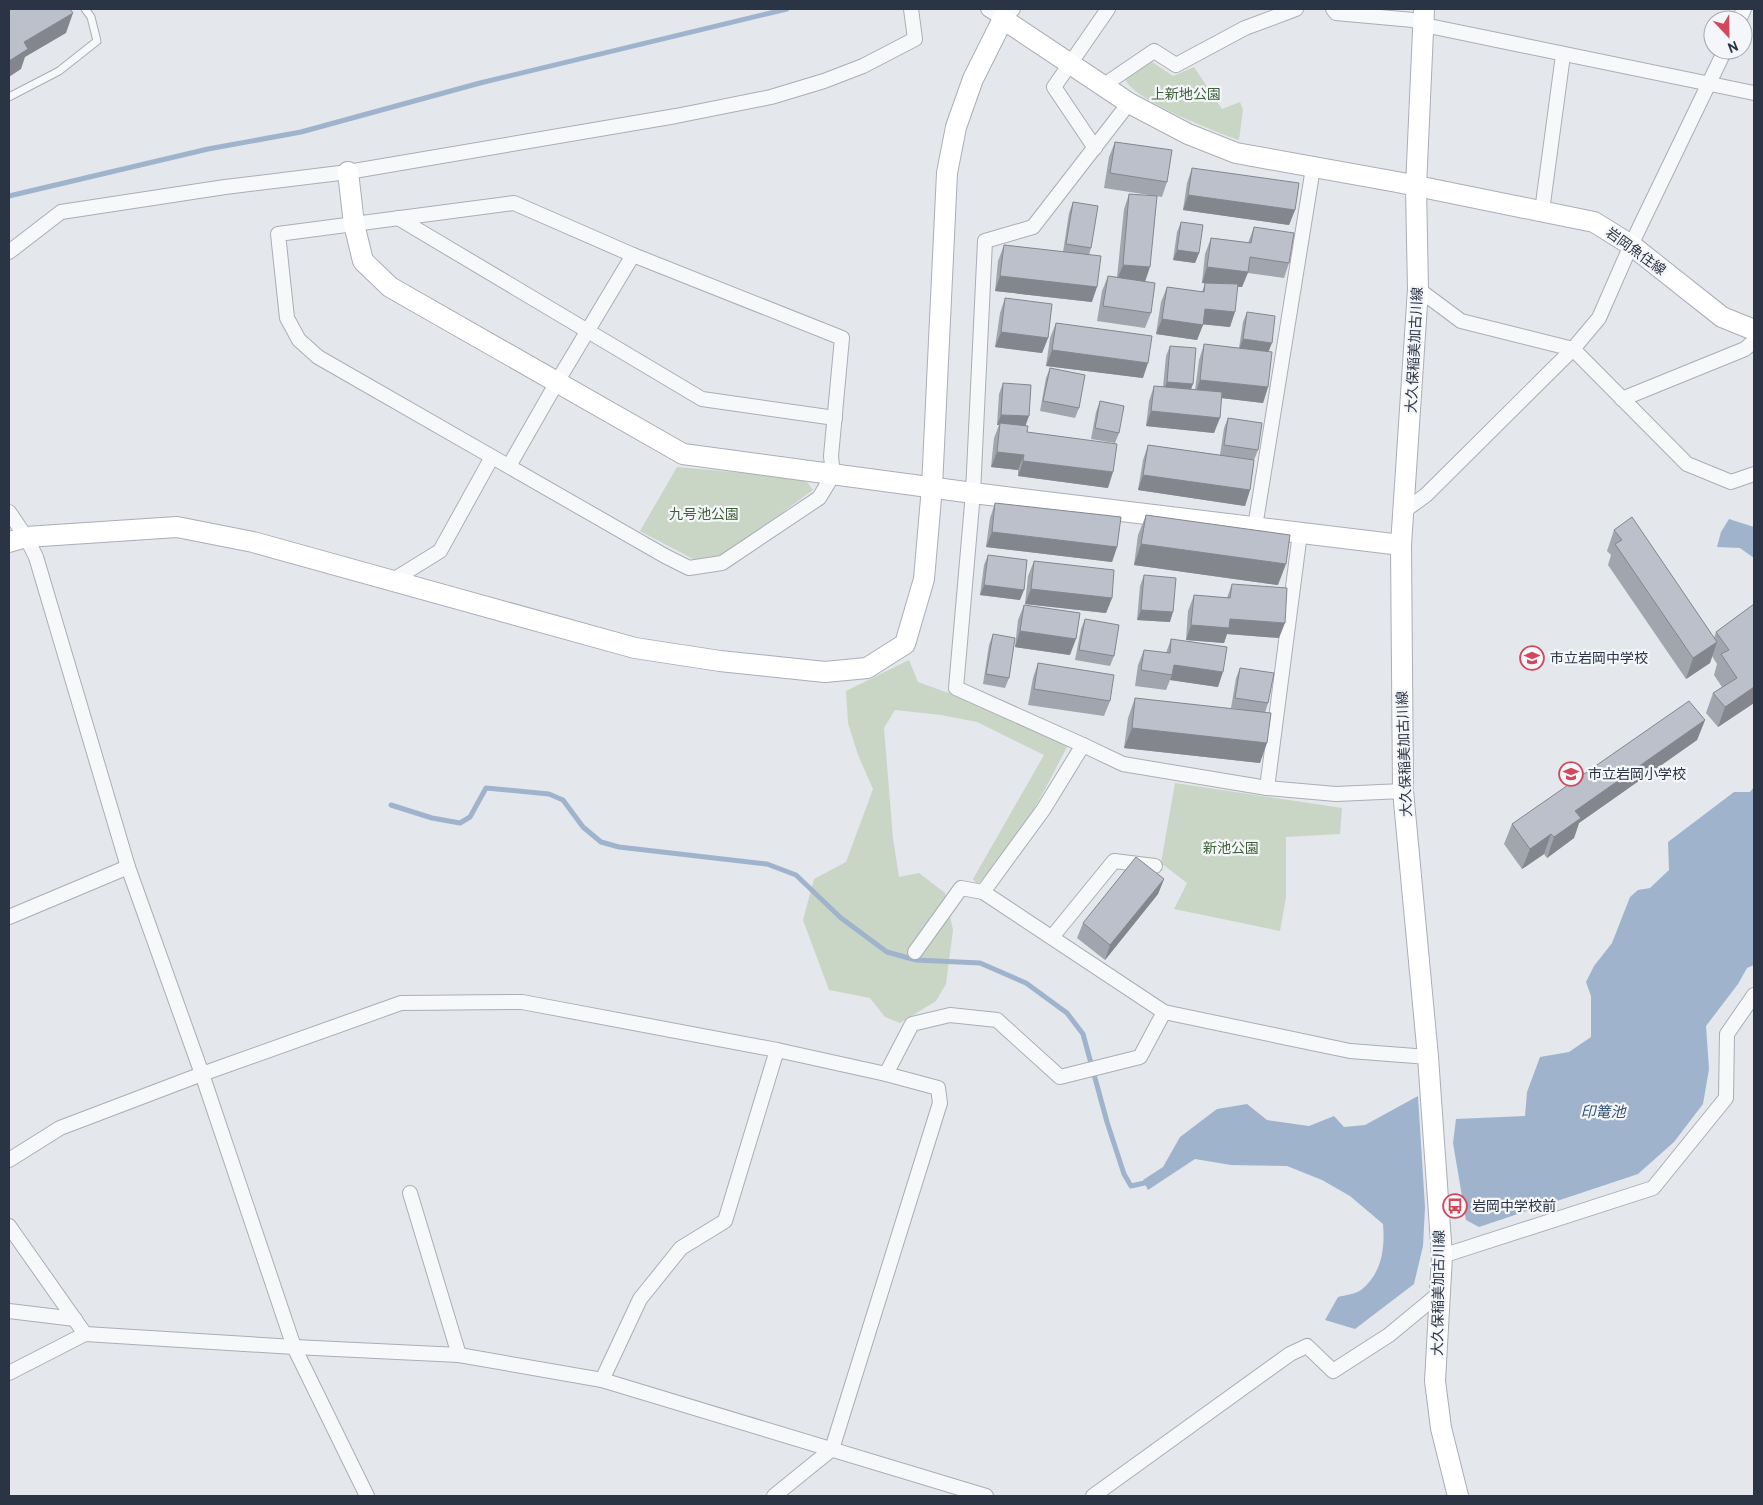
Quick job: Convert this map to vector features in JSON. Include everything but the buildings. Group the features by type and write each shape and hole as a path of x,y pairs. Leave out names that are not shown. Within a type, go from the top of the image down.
{"street":[{"path":"9,252 61,212 225,187 348,172 676,116 772,97 863,66 915,39 910,9"},
{"path":"1095,148 1054,87 1108,9"},
{"path":"1104,85 1154,51 1176,65 1245,28 1296,9"},
{"path":"1333,9 1336,13 1412,20 1424,17 1563,55 1754,93"},
{"path":"17,540 177,527 253,542 635,648 720,661 825,672 867,668 904,644 924,579 932,487 947,173 956,127 973,78 1001,12"},
{"name":"岩岡魚住線","path":"1001,12 1130,103 1188,134 1236,153 1594,222 1632,245 1722,317 1754,330"},
{"name":"大久保稲美加古川線","path":"1424,17 1416,187 1418,289 1401,545 1403,791 1428,1057 1442,1256 1435,1381 1441,1428 1458,1496"},
{"path":"1542,211 1563,55"},
{"path":"1404,511 1426,495 1573,349 1599,318 1719,60"},
{"path":"1130,103 1033,227 985,242 973,493 956,688 1083,744 1122,764 1268,788 1336,794 1403,791"},
{"path":"1255,527 1313,168"},
{"path":"348,172 354,224 363,261 390,287 683,454 973,493 1401,545"},
{"path":"514,203 633,256 842,338 831,456 833,475 819,498 722,562 689,568 318,357 299,340 286,318 278,234 398,218 514,203"},
{"path":"398,218 702,400 835,418"},
{"path":"509,466 633,256"},
{"path":"1418,289 1461,321 1573,349 1687,464 1731,482 1754,474"},
{"path":"1622,399 1745,349 1754,341"},
{"path":"393,580 440,551 492,456"},
{"path":"9,512 17,540 36,557 128,867 202,1074 294,1347 367,1496"},
{"path":"1268,788 1300,533"},
{"path":"982,892 1043,810 1083,744"},
{"path":"1052,937 1114,861 1155,866"},
{"path":"9,917 128,867"},
{"path":"915,952 961,888 982,892 1164,1012 1350,1051 1428,1057"},
{"path":"1442,1256 1653,1188 1726,1098 1726,1034 1754,995"},
{"path":"9,1160 60,1128 202,1074 402,1003 522,1002 777,1050 886,1074 938,1088 940,1103 832,1449 774,1496"},
{"path":"886,1074 912,1024 950,1015 997,1020 1060,1078 1140,1057 1164,1012"},
{"path":"602,1380 640,1299 681,1248 725,1221 777,1050"},
{"path":"410,1192 459,1355"},
{"path":"9,1226 85,1334"},
{"path":"1093,1496 1290,1354 1307,1346 1333,1370 1389,1335 1441,1292"},
{"path":"9,1311 75,1320"},
{"path":"9,1373 85,1334 459,1355 602,1380 986,1496"}],"lane":[{"path":"9,97 59,71 98,40 86,9"}],"green space":[{"name":"上新地公園","path":"1152,62 1173,76 1194,67 1222,109 1240,102 1243,110 1239,140 1176,114 1143,96 1131,87 1125,79 1131,72 1143,64"},
{"name":"九号池公園","path":"677,467 801,478 813,490 731,550 719,556 695,560 640,531"},
{"path":"909,660 918,682 954,695 1068,745 1016,839 990,872 977,884 973,879 1044,755 977,722 941,715 895,710 884,728 893,838 899,877 919,873 945,893 953,930 946,984 936,1001 900,1023 885,1017 870,998 829,990 803,920 814,879 846,862 873,789 858,755 848,723 846,691"},
{"name":"新池公園","path":"1175,783 1342,808 1340,834 1286,837 1286,897 1280,931 1174,909 1187,883 1161,863"}],"water":[{"path":"1729,519 1754,527 1754,558 1740,548 1717,547 1721,532"},
{"name":"印篭池","path":"1754,787 1754,965 1747,968 1738,984 1706,1026 1709,1069 1703,1104 1674,1142 1638,1174 1479,1227 1466,1220 1453,1143 1456,1119 1525,1116 1527,1092 1540,1057 1569,1052 1591,1037 1591,996 1586,982 1594,966 1612,943 1630,897 1638,890 1650,888 1669,870 1668,842 1734,792 1750,792"},
{"path":"1418,1096 1425,1207 1423,1246 1414,1284 1355,1329 1325,1320 1338,1297 1361,1290 1374,1276 1381,1260 1383,1224 1350,1196 1322,1180 1287,1166 1231,1165 1195,1159 1148,1190 1143,1180 1163,1167 1180,1137 1217,1109 1247,1104 1267,1120 1309,1126 1334,1116 1344,1127 1365,1125"}],"waterway":[{"path":"9,196 208,149 301,132 480,83 787,9"},
{"path":"391,805 432,818 460,823 470,817 486,788 549,794 563,800 583,827 601,842 619,847 767,864 796,875 841,918 887,952 916,960 980,963 1026,983 1067,1013 1083,1034 1107,1122 1124,1174 1131,1186 1149,1182"}],"place":[{"name":"市立岩岡中学校","path":"1532,658"},
{"name":"市立岩岡小学校","path":"1571,774"},
{"name":"岩岡中学校前","path":"1455,1206"}]}
